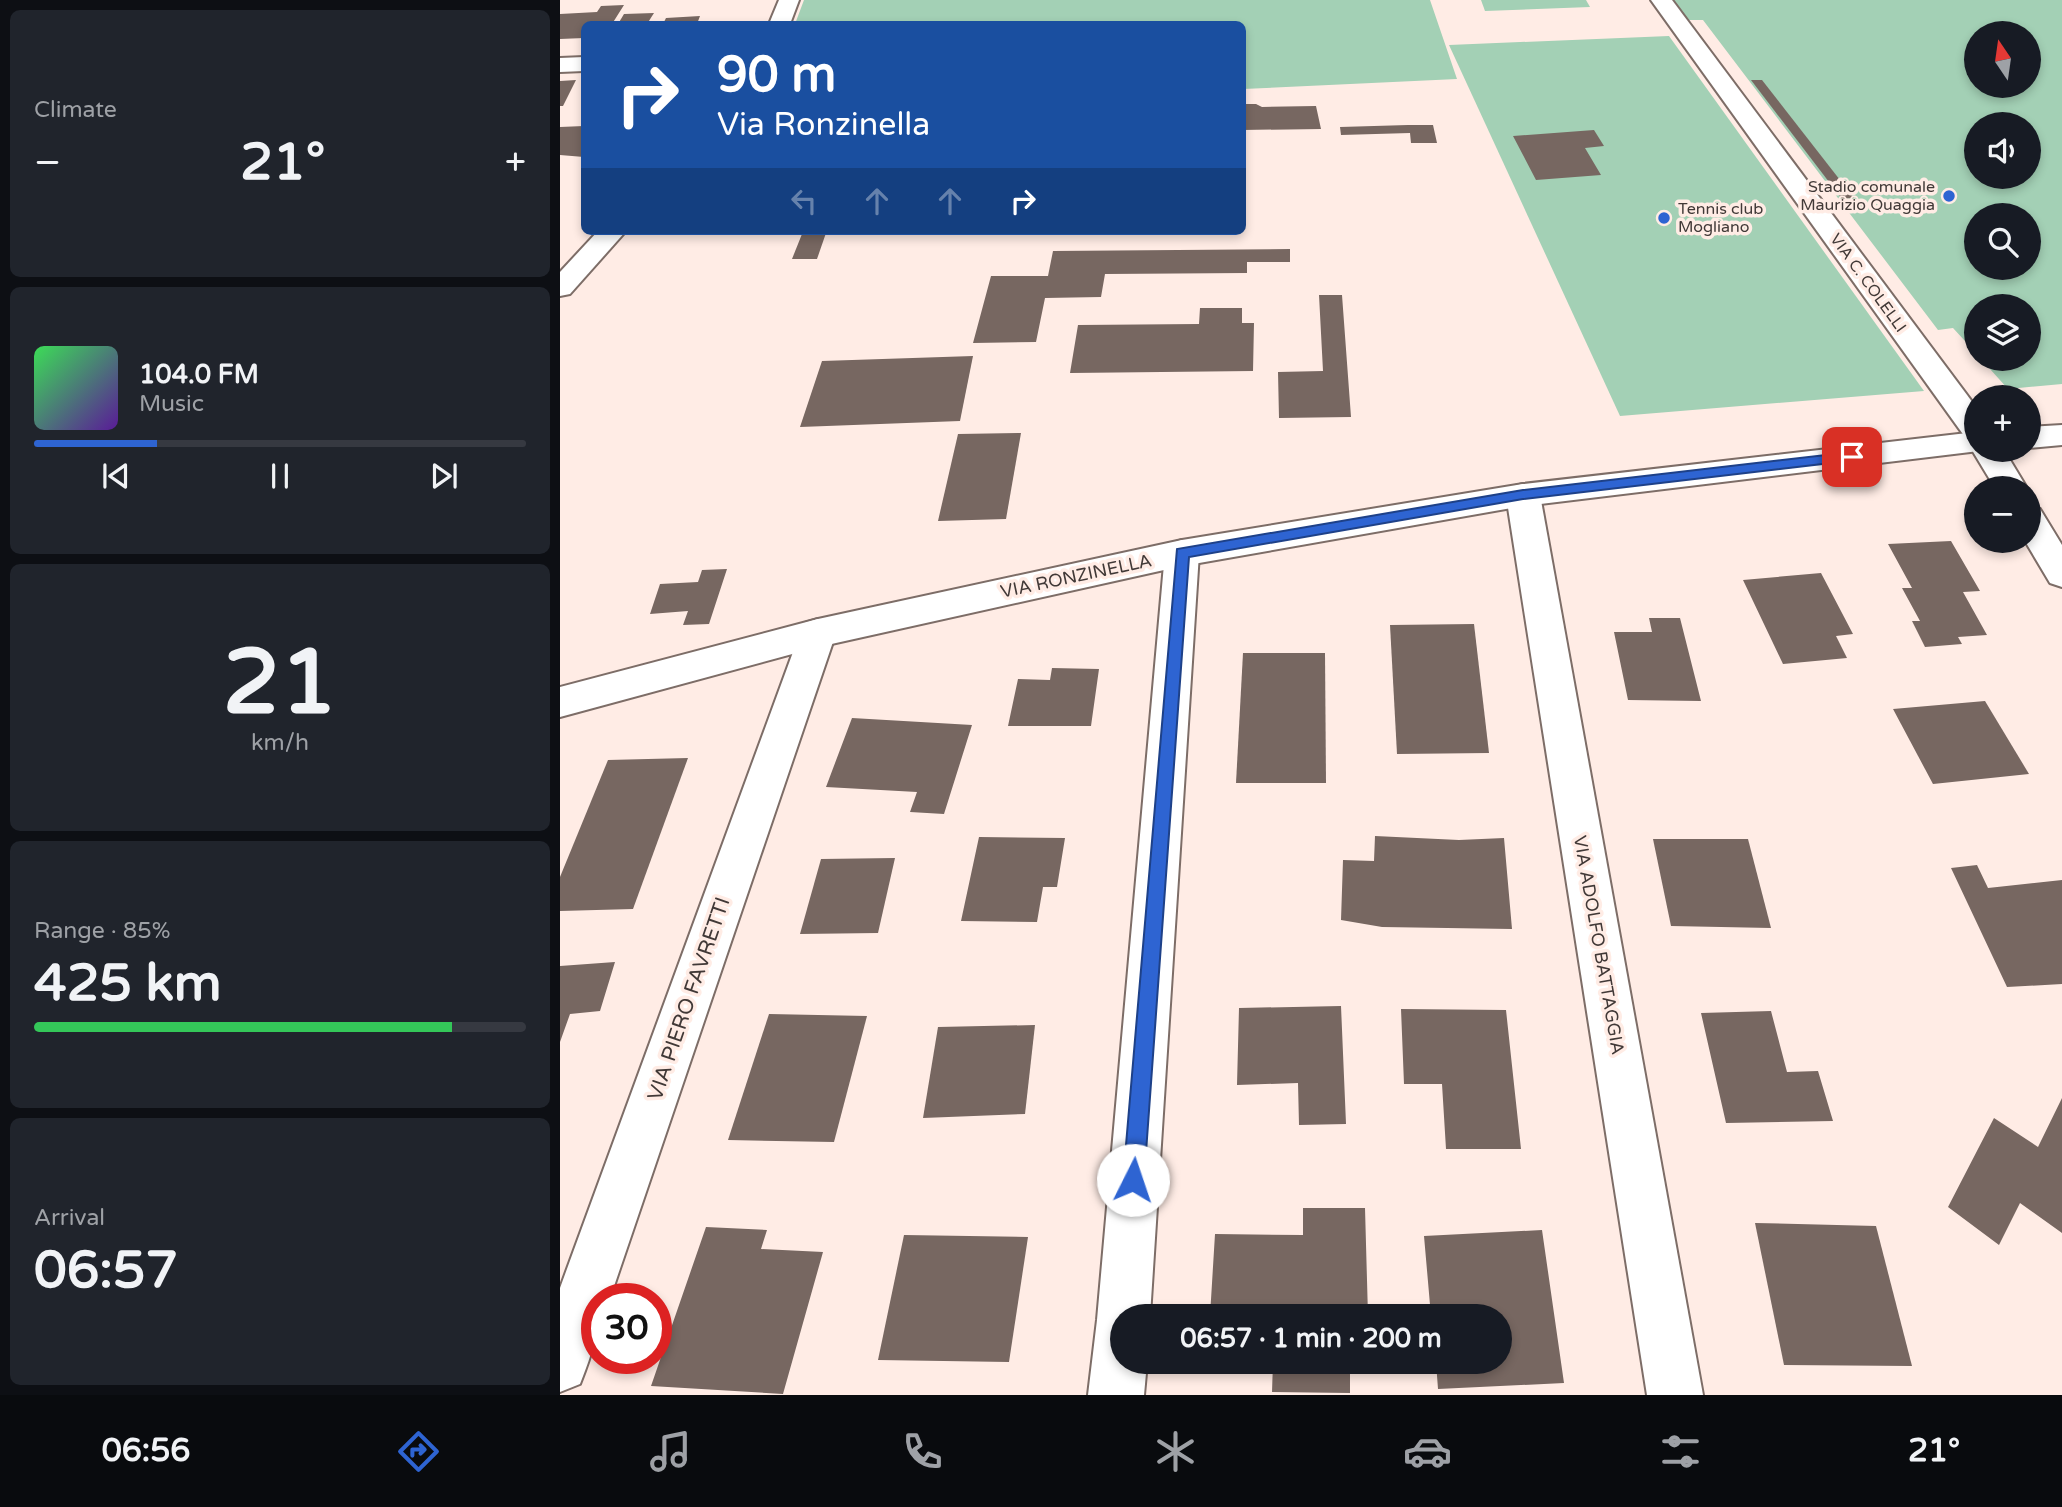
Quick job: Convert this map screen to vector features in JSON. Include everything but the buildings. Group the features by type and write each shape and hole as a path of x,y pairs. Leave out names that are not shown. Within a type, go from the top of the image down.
{"street":[{"path":"781,21 789,0"},
{"name":"VIA C. COLELLI","path":"1661,0 1964,414"},
{"path":"560,65 581,64"},
{"path":"560,288 609,235"},
{"path":"2041,437 2062,435"},
{"name":"VIA RONZINELLA","path":"560,702 818,633 1182,553 1523,495 1964,444"},
{"name":"VIA ADOLFO BATTAGGIA","path":"1523,495 1675,1395"},
{"path":"2041,539 2062,574"},
{"path":"1124,1304 1182,553"},
{"name":"VIA PIERO FAVRETTI","path":"560,1364 818,633"},
{"path":"1116,1395 1118,1374"}],"green space":[{"path":"804,0 1430,0 1457,79 1246,89 1246,21 796,21"},
{"path":"1481,0 1586,0 1590,7 1485,11"},
{"name":"Stadio comunale Maurizio Quaggia","path":"1674,0 2062,0 2062,384 2004,385 1992,371 2041,371 2041,294 1964,294 1964,340 1953,328 1938,330 1703,20 1688,20"},
{"name":"Tennis club Mogliano","path":"1669,36 1924,391 1620,416 1449,45"}],"place":[{"name":"Stadio comunale Maurizio Quaggia","path":"1949,196"},
{"name":"Tennis club Mogliano","path":"1664,218"}],"route":[{"path":"1133,1180 1182,553 1523,495 1852,457"}]}
